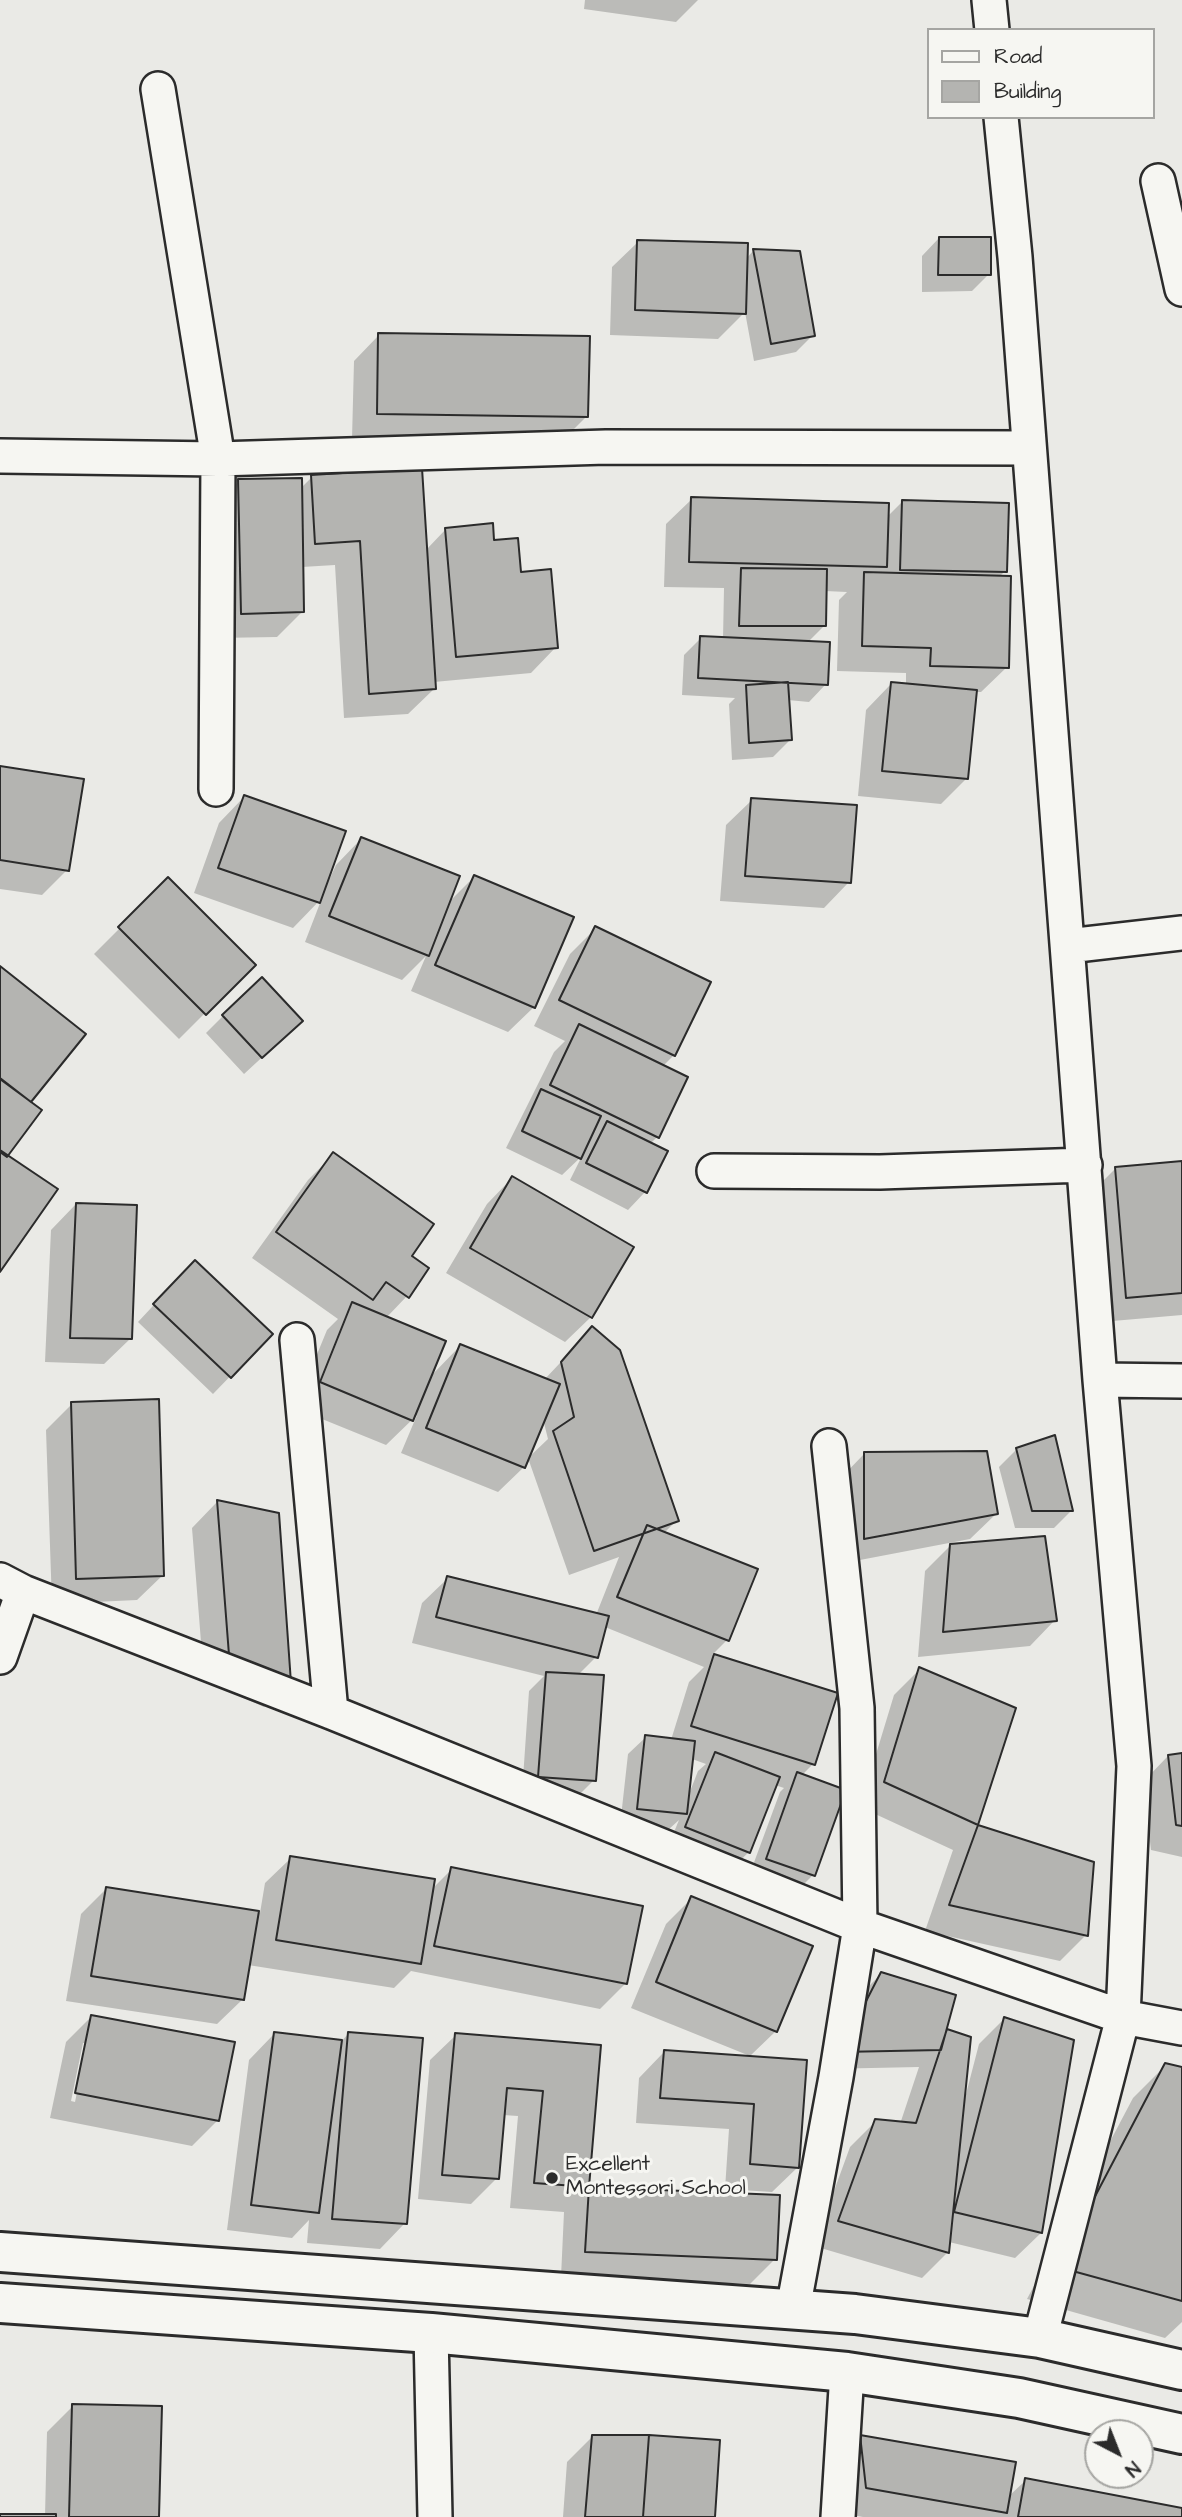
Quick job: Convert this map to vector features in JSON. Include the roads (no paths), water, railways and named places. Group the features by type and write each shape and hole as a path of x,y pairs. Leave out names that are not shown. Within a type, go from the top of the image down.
{"main road":[{"path":"0,2252 855,2314 1040,2338 1182,2370"},
{"path":"0,2303 431,2333 847,2372 1019,2398 1182,2434"}],"street":[{"path":"989,0 992,28"},
{"path":"158,89 218,459 216,789"},
{"path":"1001,119 1015,257 1100,1380 1134,1766 1123,2017 1040,2338"},
{"path":"1158,181 1182,289"},
{"path":"0,456 218,459 606,447 1029,449"},
{"path":"1068,946 1182,933"},
{"path":"714,1171 880,1172 1084,1165"},
{"path":"297,1340 331,1712"},
{"path":"1100,1380 1182,1381"},
{"path":"793,2309 836,2077 860,1926 857,1708 829,1446"},
{"path":"0,1657 11,1586 860,1926 1123,2017 1182,2028"},
{"path":"431,2333 435,2517"},
{"path":"838,2517 847,2372"}],"place":[{"name":"Excellent Montessori School","path":"552,2178"}]}
